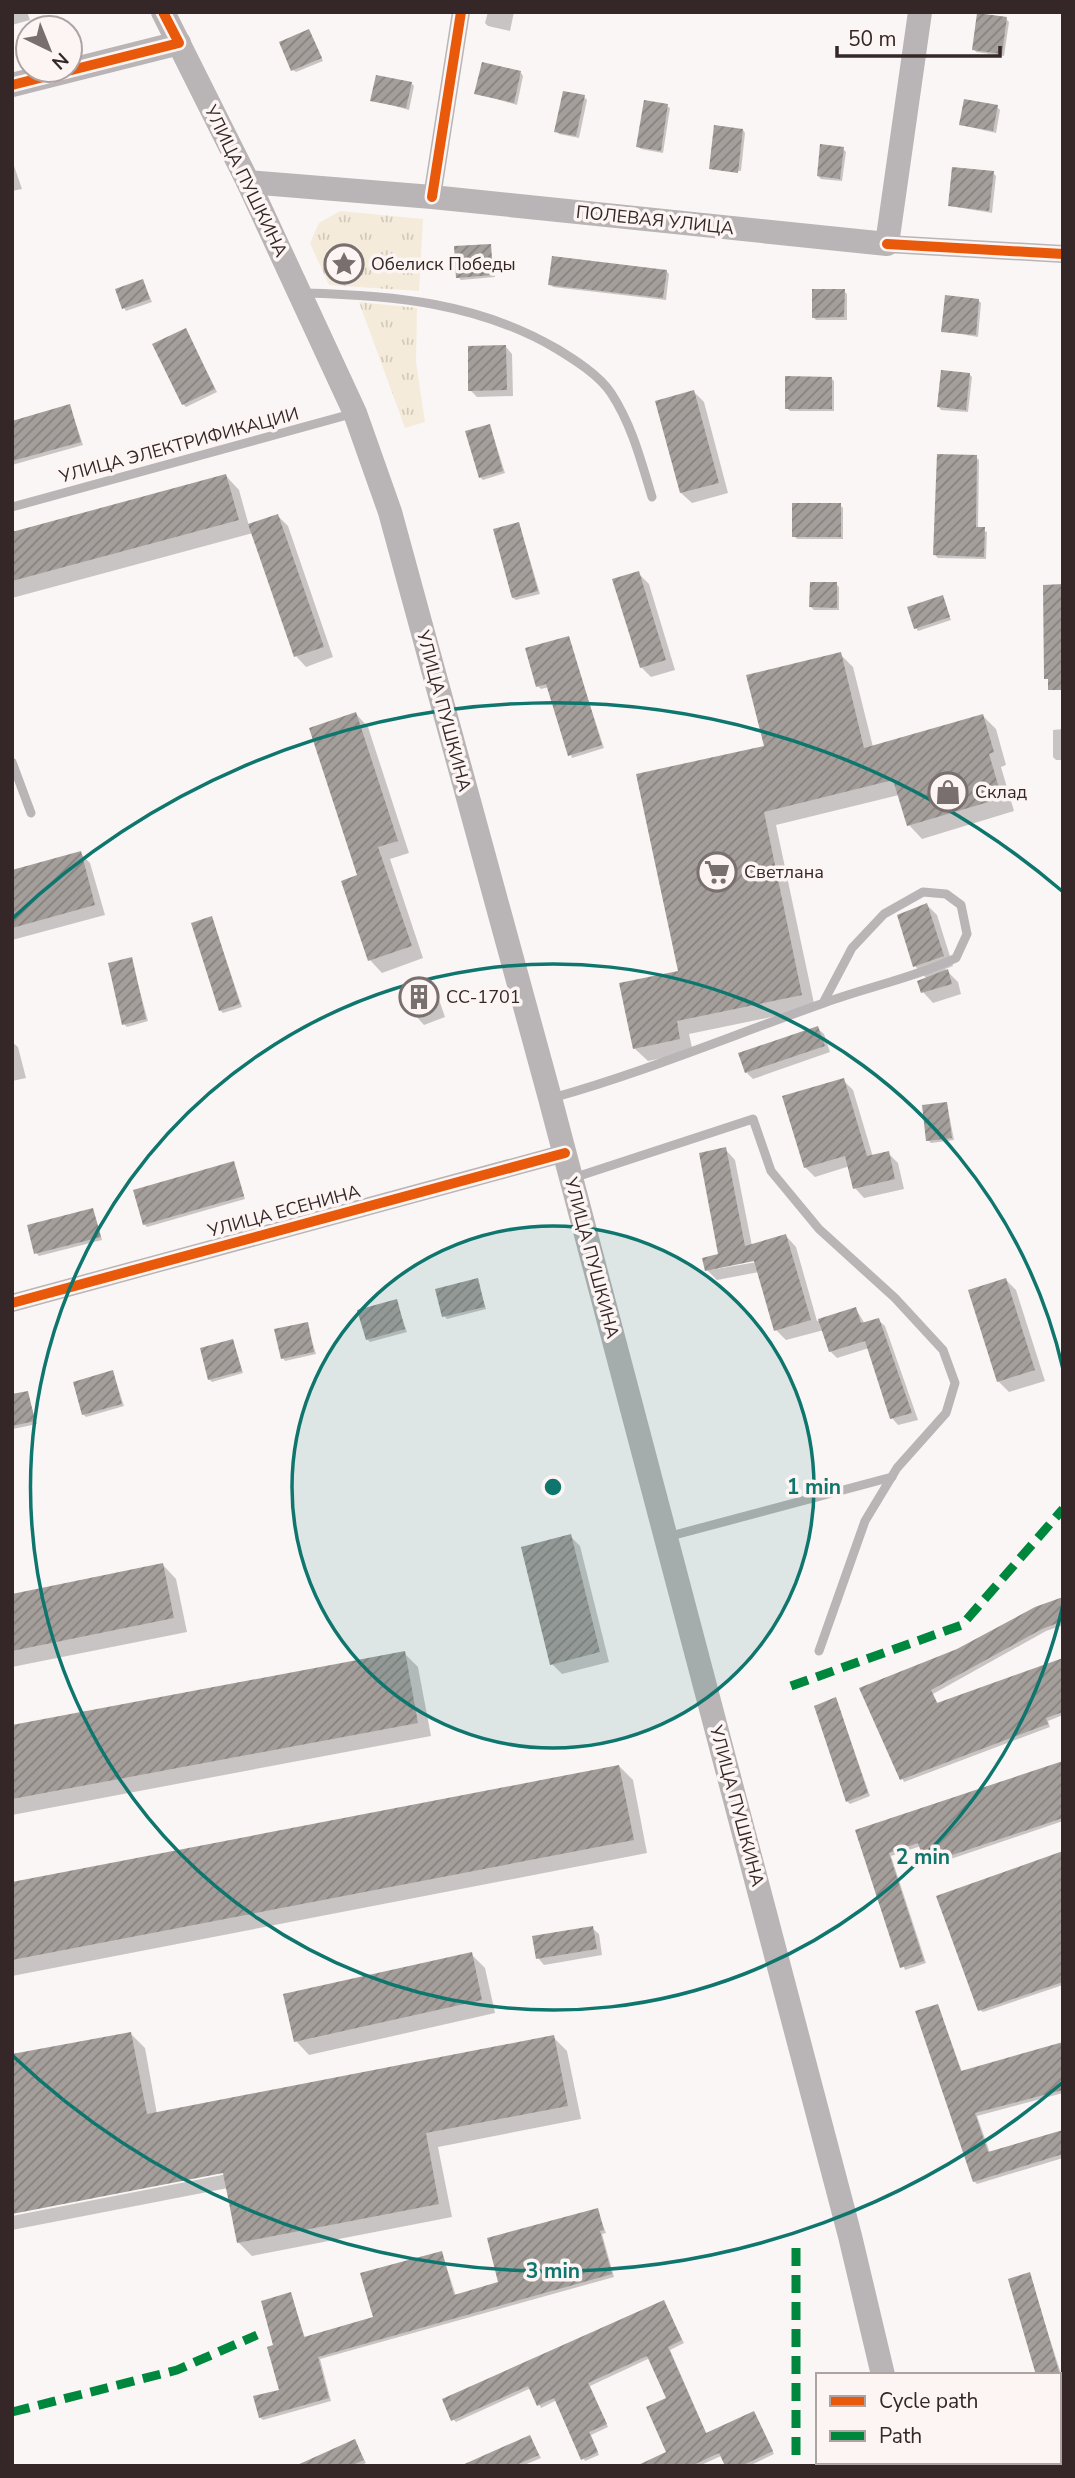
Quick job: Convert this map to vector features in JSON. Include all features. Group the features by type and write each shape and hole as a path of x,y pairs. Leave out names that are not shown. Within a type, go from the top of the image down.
{"main road":[{"name":"УЛИЦА ПУШКИНА","path":"163,12 248,182 355,413 390,512 565,1153 850,2236 883,2373"},
{"path":"887,244 920,12"},
{"path":"12,85 178,43"},
{"name":"ПОЛЕВАЯ УЛИЦА","path":"248,182 432,197 887,244"}],"street":[{"path":"432,197 461,12"},
{"name":"ПОЛЕВАЯ УЛИЦА","path":"887,244 1063,254"},
{"name":"УЛИЦА ЕСЕНИНА","path":"12,1303 565,1153"}],"lane":[{"path":"299,293 374,295 422,301 467,310 544,341 575,360 609,390 629,423 652,497"},
{"name":"УЛИЦА ЭЛЕКТРИФИКАЦИИ","path":"12,507 355,413"},
{"path":"12,762 31,813"},
{"path":"550,1098 640,1072 823,1003 924,973 956,958 967,934 961,905 947,894 923,892 884,914 852,948 823,1003"},
{"path":"571,1179 753,1119 771,1171 819,1229 895,1298 943,1350 955,1383 946,1413 892,1476 865,1521 819,1651"},
{"path":"666,1537 892,1476"}],"green space":[{"path":"340,211 423,219 419,291 329,285 310,243 319,223"},
{"path":"359,302 417,308 416,362 425,422 405,428"}],"building":[{"path":"977,13 1007,17 1002,54 972,50"},
{"path":"309,29 322,58 291,71 279,42"},
{"path":"482,62 521,71 514,103 474,94"},
{"path":"376,75 412,82 406,108 370,101"},
{"path":"563,91 585,95 576,136 554,132"},
{"path":"964,99 998,105 993,131 959,125"},
{"path":"644,100 668,104 661,151 636,147"},
{"path":"714,125 743,129 738,173 709,169"},
{"path":"820,144 844,147 840,179 817,176"},
{"path":"952,167 994,171 989,211 948,206"},
{"path":"491,244 493,275 456,278 454,246"},
{"path":"552,256 667,270 663,298 548,285"},
{"path":"143,279 150,299 122,309 115,289"},
{"path":"812,289 845,289 844,317 812,318"},
{"path":"945,295 979,299 976,335 941,332"},
{"path":"186,328 215,389 182,405 152,344"},
{"path":"506,345 507,390 468,391 468,346"},
{"path":"941,370 970,373 966,410 937,407"},
{"path":"785,376 832,377 832,409 785,409"},
{"path":"694,390 719,483 680,493 655,401"},
{"path":"70,404 81,442 12,461 12,421"},
{"path":"490,424 503,471 479,478 465,431"},
{"path":"937,454 977,455 976,527 985,527 984,557 933,555"},
{"path":"226,474 239,520 12,581 12,532"},
{"path":"792,503 841,503 841,537 792,537"},
{"path":"278,514 324,647 294,657 248,524"},
{"path":"519,522 538,591 512,598 493,529"},
{"path":"639,571 666,660 640,668 612,579"},
{"path":"810,582 837,582 837,608 809,607"},
{"path":"1063,584 1063,690 1048,690 1048,679 1044,679 1043,585"},
{"path":"943,595 950,617 914,629 907,607"},
{"path":"569,636 602,745 568,756 546,684 536,687 525,648"},
{"path":"841,652 864,748 983,714 994,752 989,754 1002,798 907,826 893,780 764,812 802,995 677,1021 680,1039 633,1049 619,983 678,971 636,774 764,746 746,675"},
{"path":"356,712 398,841 378,847 412,946 368,961 341,881 357,875 309,728"},
{"path":"81,851 95,905 12,928 12,870"},
{"path":"927,903 944,956 913,967 897,915"},
{"path":"212,916 240,1004 219,1011 191,923"},
{"path":"132,957 146,1019 122,1025 108,963"},
{"path":"948,969 952,984 921,993 917,981"},
{"name":"СС-1701","path":"426,979 436,1007 412,1015 402,987"},
{"path":"818,1026 825,1046 745,1073 738,1053"},
{"path":"844,1078 867,1156 889,1151 895,1179 853,1189 845,1156 804,1168 782,1096"},
{"path":"947,1102 952,1138 926,1141 922,1105"},
{"path":"726,1147 745,1246 786,1234 811,1320 774,1331 754,1261 705,1271 702,1258 718,1254 699,1153"},
{"path":"234,1161 244,1196 143,1225 133,1190"},
{"path":"93,1208 101,1237 34,1254 27,1225"},
{"path":"478,1278 485,1307 442,1317 435,1289"},
{"path":"1006,1278 1035,1370 997,1382 968,1290"},
{"path":"397,1299 405,1329 366,1340 357,1310"},
{"path":"856,1307 861,1323 879,1318 912,1413 890,1419 865,1341 829,1352 818,1319"},
{"path":"308,1322 314,1352 281,1359 274,1329"},
{"path":"233,1339 242,1371 208,1380 200,1348"},
{"path":"113,1370 122,1404 82,1415 73,1382"},
{"path":"28,1391 35,1421 12,1426 12,1394"},
{"path":"571,1534 600,1652 550,1665 521,1547"},
{"path":"163,1563 174,1618 12,1651 12,1594"},
{"path":"1063,1597 1063,1621 1042,1629 931,1690 937,1703 1063,1658 1063,1712 1046,1718 1048,1724 900,1780 859,1688 957,1649 1035,1607"},
{"path":"405,1651 418,1723 12,1799 12,1725"},
{"path":"836,1697 868,1793 846,1802 814,1706"},
{"path":"1063,1761 1063,1818 925,1864 918,1843 889,1853 924,1961 900,1968 855,1830"},
{"path":"619,1765 634,1840 12,1960 12,1882"},
{"path":"1063,1851 1063,1982 978,2011 936,1896"},
{"path":"593,1926 597,1949 536,1959 532,1936"},
{"path":"472,1952 482,2000 294,2042 283,1994"},
{"path":"938,2004 961,2071 1063,2042 1063,2090 975,2113 988,2152 1063,2130 1063,2154 973,2182 915,2011"},
{"path":"131,2032 147,2114 554,2035 568,2106 426,2133 439,2204 237,2243 223,2173 12,2214 12,2054"},
{"path":"598,2208 604,2230 600,2231 612,2274 318,2357 329,2398 259,2418 253,2396 279,2390 267,2347 273,2345 261,2301 291,2292 304,2337 373,2317 360,2273 442,2251 454,2295 498,2282 487,2238"},
{"path":"1030,2272 1059,2373 1035,2373 1008,2279"},
{"path":"664,2300 682,2340 668,2347 706,2433 754,2411 773,2451 741,2466 725,2466 719,2453 691,2466 636,2466 666,2452 646,2407 666,2398 647,2356 588,2383 607,2424 589,2432 598,2452 581,2460 554,2398 537,2406 528,2386 451,2421 442,2399"},
{"path":"530,2435 539,2455 514,2466 460,2466"},
{"path":"355,2439 364,2460 350,2466 295,2466"}],"marked path":[{"path":"791,1686 962,1625 1063,1509"},
{"path":"796,2248 796,2466"},
{"path":"12,2412 177,2370 257,2335"}],"cycle path":[{"path":"12,85 179,43 163,12"},
{"path":"432,197 461,12"},
{"path":"887,244 1063,254"},
{"path":"12,1303 565,1153"}],"place":[{"name":"Обелиск Победы","path":"344,264"},
{"name":"Склад","path":"948,792"},
{"name":"Светлана","path":"717,872"},
{"name":"СС-1701","path":"419,997"}]}
